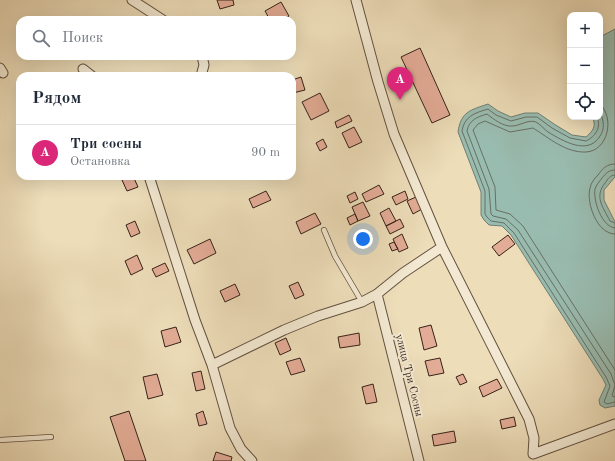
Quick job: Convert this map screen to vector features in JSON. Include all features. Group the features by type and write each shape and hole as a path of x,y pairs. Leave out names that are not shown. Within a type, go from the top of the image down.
{"street":[{"path":"132,0 157,16"},
{"path":"356,0 378,82 394,134 442,247 529,419 534,438 533,458 615,424"},
{"path":"202,72 204,65 203,60"},
{"path":"83,69 87,72"},
{"path":"150,180 195,320 212,365 230,428 241,449 252,461"},
{"path":"212,365 284,330 318,316 362,302 377,294 403,273 442,247"},
{"name":"улица Три Сосны","path":"377,294 419,461"}],"lane":[{"path":"324,230 335,256 362,302"},
{"path":"0,440 51,437"}],"water":[{"path":"615,29 615,177 604,190 604,200 615,222 615,406 605,408 600,405 599,400 606,385 603,379 511,235 502,226 489,225 481,215 481,192 458,132 459,125 464,115 472,110 488,104 511,117 525,113 538,113 572,135 586,137 594,128 593,120 603,120 603,35"}],"building":[{"path":"217,0 233,0 234,5 220,9"},
{"path":"281,2 289,16 268,16 265,11"},
{"path":"420,48 450,115 432,123 401,57"},
{"path":"301,77 305,90 296,92 296,79"},
{"path":"320,93 329,111 311,120 302,102"},
{"path":"349,115 352,121 337,128 335,122"},
{"path":"354,127 362,142 349,148 342,133"},
{"path":"323,139 327,147 320,151 316,143"},
{"path":"122,180 135,180 138,187 127,191"},
{"path":"379,185 384,194 366,202 362,194"},
{"path":"266,191 271,200 253,208 249,199"},
{"path":"405,191 408,199 396,205 392,197"},
{"path":"355,192 358,199 350,203 347,196"},
{"path":"416,197 422,209 413,214 407,201"},
{"path":"363,202 370,216 358,221 352,207"},
{"path":"389,208 396,221 386,226 380,213"},
{"path":"315,213 321,224 301,234 296,222"},
{"path":"355,214 358,221 350,225 347,218"},
{"path":"400,219 404,227 390,234 386,226"},
{"path":"135,221 140,233 131,237 126,225"},
{"path":"402,234 408,248 399,252 393,239"},
{"path":"508,235 515,244 499,256 492,247"},
{"path":"210,239 216,253 194,264 187,250"},
{"path":"394,242 398,249 392,251 389,244"},
{"path":"137,255 143,269 131,275 125,261"},
{"path":"165,263 169,271 156,277 152,269"},
{"path":"298,282 304,295 295,299 289,286"},
{"path":"235,284 240,295 225,302 220,291"},
{"path":"431,325 437,346 424,350 419,328"},
{"path":"176,327 181,342 165,347 161,331"},
{"path":"359,333 360,345 340,348 338,337"},
{"path":"286,338 291,350 280,355 275,343"},
{"path":"300,358 305,371 291,375 286,362"},
{"path":"440,358 444,373 429,376 425,361"},
{"path":"201,371 205,389 196,391 192,373"},
{"path":"157,374 163,395 148,399 143,377"},
{"path":"463,374 467,382 460,385 456,377"},
{"path":"497,379 502,388 483,397 479,387"},
{"path":"373,384 377,402 366,404 362,387"},
{"path":"129,411 146,461 125,461 110,417"},
{"path":"203,411 207,424 199,426 196,414"},
{"path":"514,417 516,426 502,429 500,420"},
{"path":"454,431 456,442 434,446 432,435"},
{"path":"216,452 232,457 231,461 213,461"}],"place":[{"name":"Три сосны","path":"400,100"}]}
